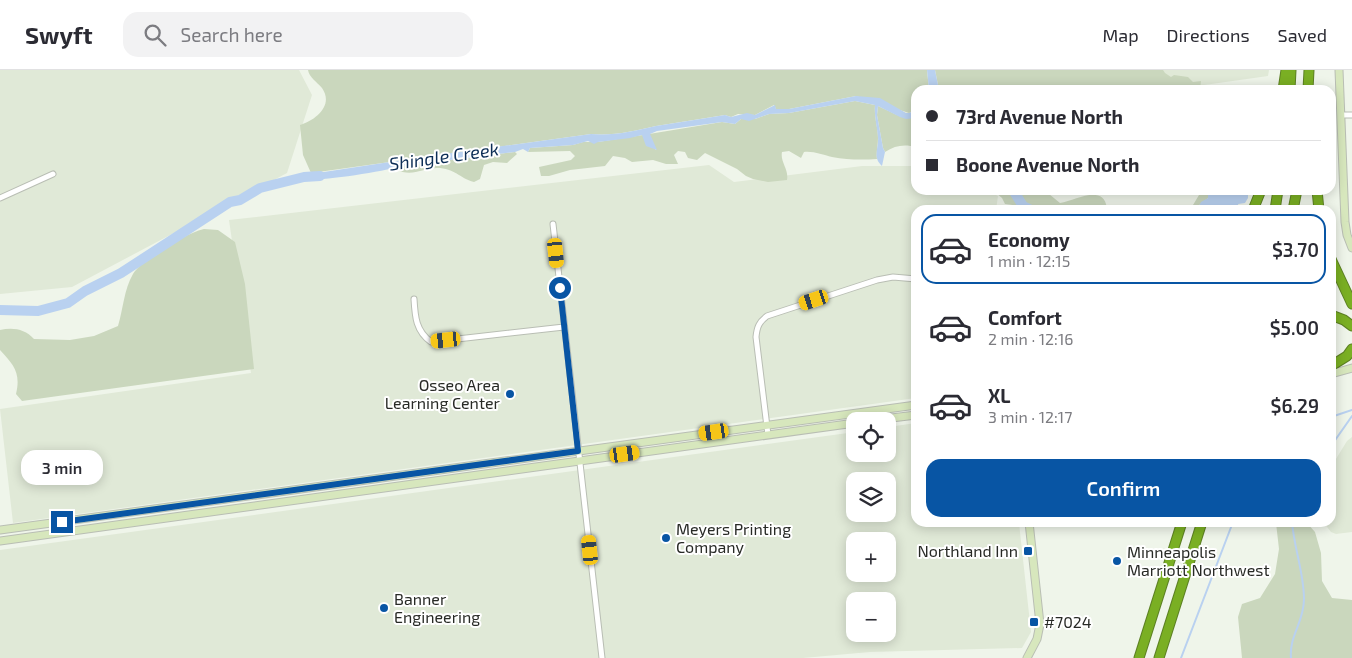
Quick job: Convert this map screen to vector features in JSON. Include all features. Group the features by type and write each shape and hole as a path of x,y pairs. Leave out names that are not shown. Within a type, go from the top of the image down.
{"highway":[{"path":"1284,85 1286,70"},
{"path":"1290,85 1291,70"},
{"path":"1308,85 1309,70"},
{"path":"1313,70 1314,85"},
{"path":"1336,270 1352,304"},
{"path":"1336,318 1350,326"},
{"path":"1336,363 1347,356 1352,349"},
{"path":"1140,658 1180,527"},
{"path":"1159,658 1200,527"}],"street":[{"path":"1339,70 1340,115 1347,194 1345,222 1352,248"},
{"path":"1340,115 1352,115"},
{"path":"0,198 54,174"},
{"path":"553,224 602,658"},
{"path":"768,435 756,336 761,320 767,316 877,280 893,277 911,279"},
{"path":"414,299 417,327 422,336 431,342 564,327"},
{"path":"1336,373 1352,368"},
{"path":"0,530 911,406"},
{"path":"896,417 911,416"},
{"path":"0,541 846,424"},
{"path":"1027,658 1037,639 1040,624 1030,527"}],"shaded area":[{"path":"0,70 299,70 312,95 287,173 72,287 0,294"},
{"path":"308,70 927,70 928,85 911,85 911,112 909,113 856,96 789,109 776,109 774,105 755,115 738,114 731,117 725,115 624,133 591,134 311,173 303,155 300,125 317,116 325,106 326,100 322,88"},
{"path":"935,70 1163,70 1171,77 1174,75 1188,77 1193,82 1201,81 1201,85 938,85"},
{"path":"1154,70 1269,70 1268,76 1204,85 1171,85"},
{"path":"855,101 875,105 878,138 877,159 844,159 808,152 804,152 801,158 789,151 782,152 787,180 768,182 753,179 705,153 697,160 688,158 685,152 678,151 674,155 678,164 666,164 653,160 632,162 625,158 613,156 605,166 541,176 539,167 571,160 575,156 570,151 528,152 530,148 573,145 583,142 598,142 643,135 656,150 649,134 722,122 735,124 741,119 755,119 769,114 789,113"},
{"path":"878,106 901,116 911,118 911,146 900,146 885,152 877,115"},
{"path":"515,152 517,154 507,163 493,162 484,165 480,179 474,182 443,168 431,168 412,173 401,172 395,169 401,166"},
{"path":"709,165 734,182 862,166 911,166 911,195 998,196 997,205 911,205 911,399 13,523 0,409 251,373 229,220"},
{"path":"998,195 1014,195 1019,205 1005,204"},
{"path":"1019,195 1050,195 1060,203 1088,195 1095,195 1100,196 1106,205 1026,205"},
{"path":"1199,195 1208,195 1208,198 1199,205 1193,205"},
{"path":"204,229 218,230 235,242 245,284 254,369 22,401 16,394 18,380 15,370 0,350 0,330 18,330 27,333 34,339 70,340 94,336 118,326 128,286 138,267 165,247"},
{"path":"911,424 911,527 1019,527 1031,632 1022,648 870,652 803,658 0,658 0,550 846,433 846,462 896,462 896,426"},
{"path":"1352,437 1352,532 1336,534 1331,532 1327,527 1336,527 1336,459 1347,441"},
{"path":"1276,527 1311,527 1315,532 1321,553 1322,581 1332,598 1352,600 1352,658 1242,658 1238,617 1242,604 1260,598 1275,574 1279,549"}],"water":[{"path":"927,70 935,70 938,85 928,85"},
{"path":"856,96 880,98 906,113 911,112 911,118 900,117 878,106 877,115 885,152 882,166 877,159 878,137 875,105 855,101 789,113 769,114 749,121 741,119 735,124 722,122 657,131 650,134 657,150 646,146 642,135 594,144 588,141 573,145 530,148 528,152 523,149 515,152 401,166 340,177 308,179 304,175 591,134 624,133 725,115 731,117 747,113 755,115 775,105 776,109 789,109"},
{"path":"1208,195 1248,195 1245,203 1238,205 1200,205 1208,198"}],"waterway":[{"name":"Shingle Creek","path":"0,310 38,311 68,303 85,291 121,273 230,202 240,200 260,188 304,177 320,176"},
{"name":"Shingle Creek","path":"1016,195 1022,205"},
{"path":"1336,415 1352,410"},
{"path":"1336,439 1352,416"},
{"path":"1181,658 1231,527"},
{"path":"1291,658 1292,642 1302,615 1304,599 1293,527"}],"place":[{"name":"Osseo Area Learning Center","path":"510,394"},
{"name":"Meyers Printing Company","path":"666,538"},
{"name":"Northland Inn","path":"1028,551"},
{"name":"Minneapolis Marriott Northwest","path":"1117,561"},
{"name":"Banner Engineering","path":"384,608"},
{"name":"#7024","path":"1034,622"}],"route":[{"path":"62,522 578,451 560,288"}]}
